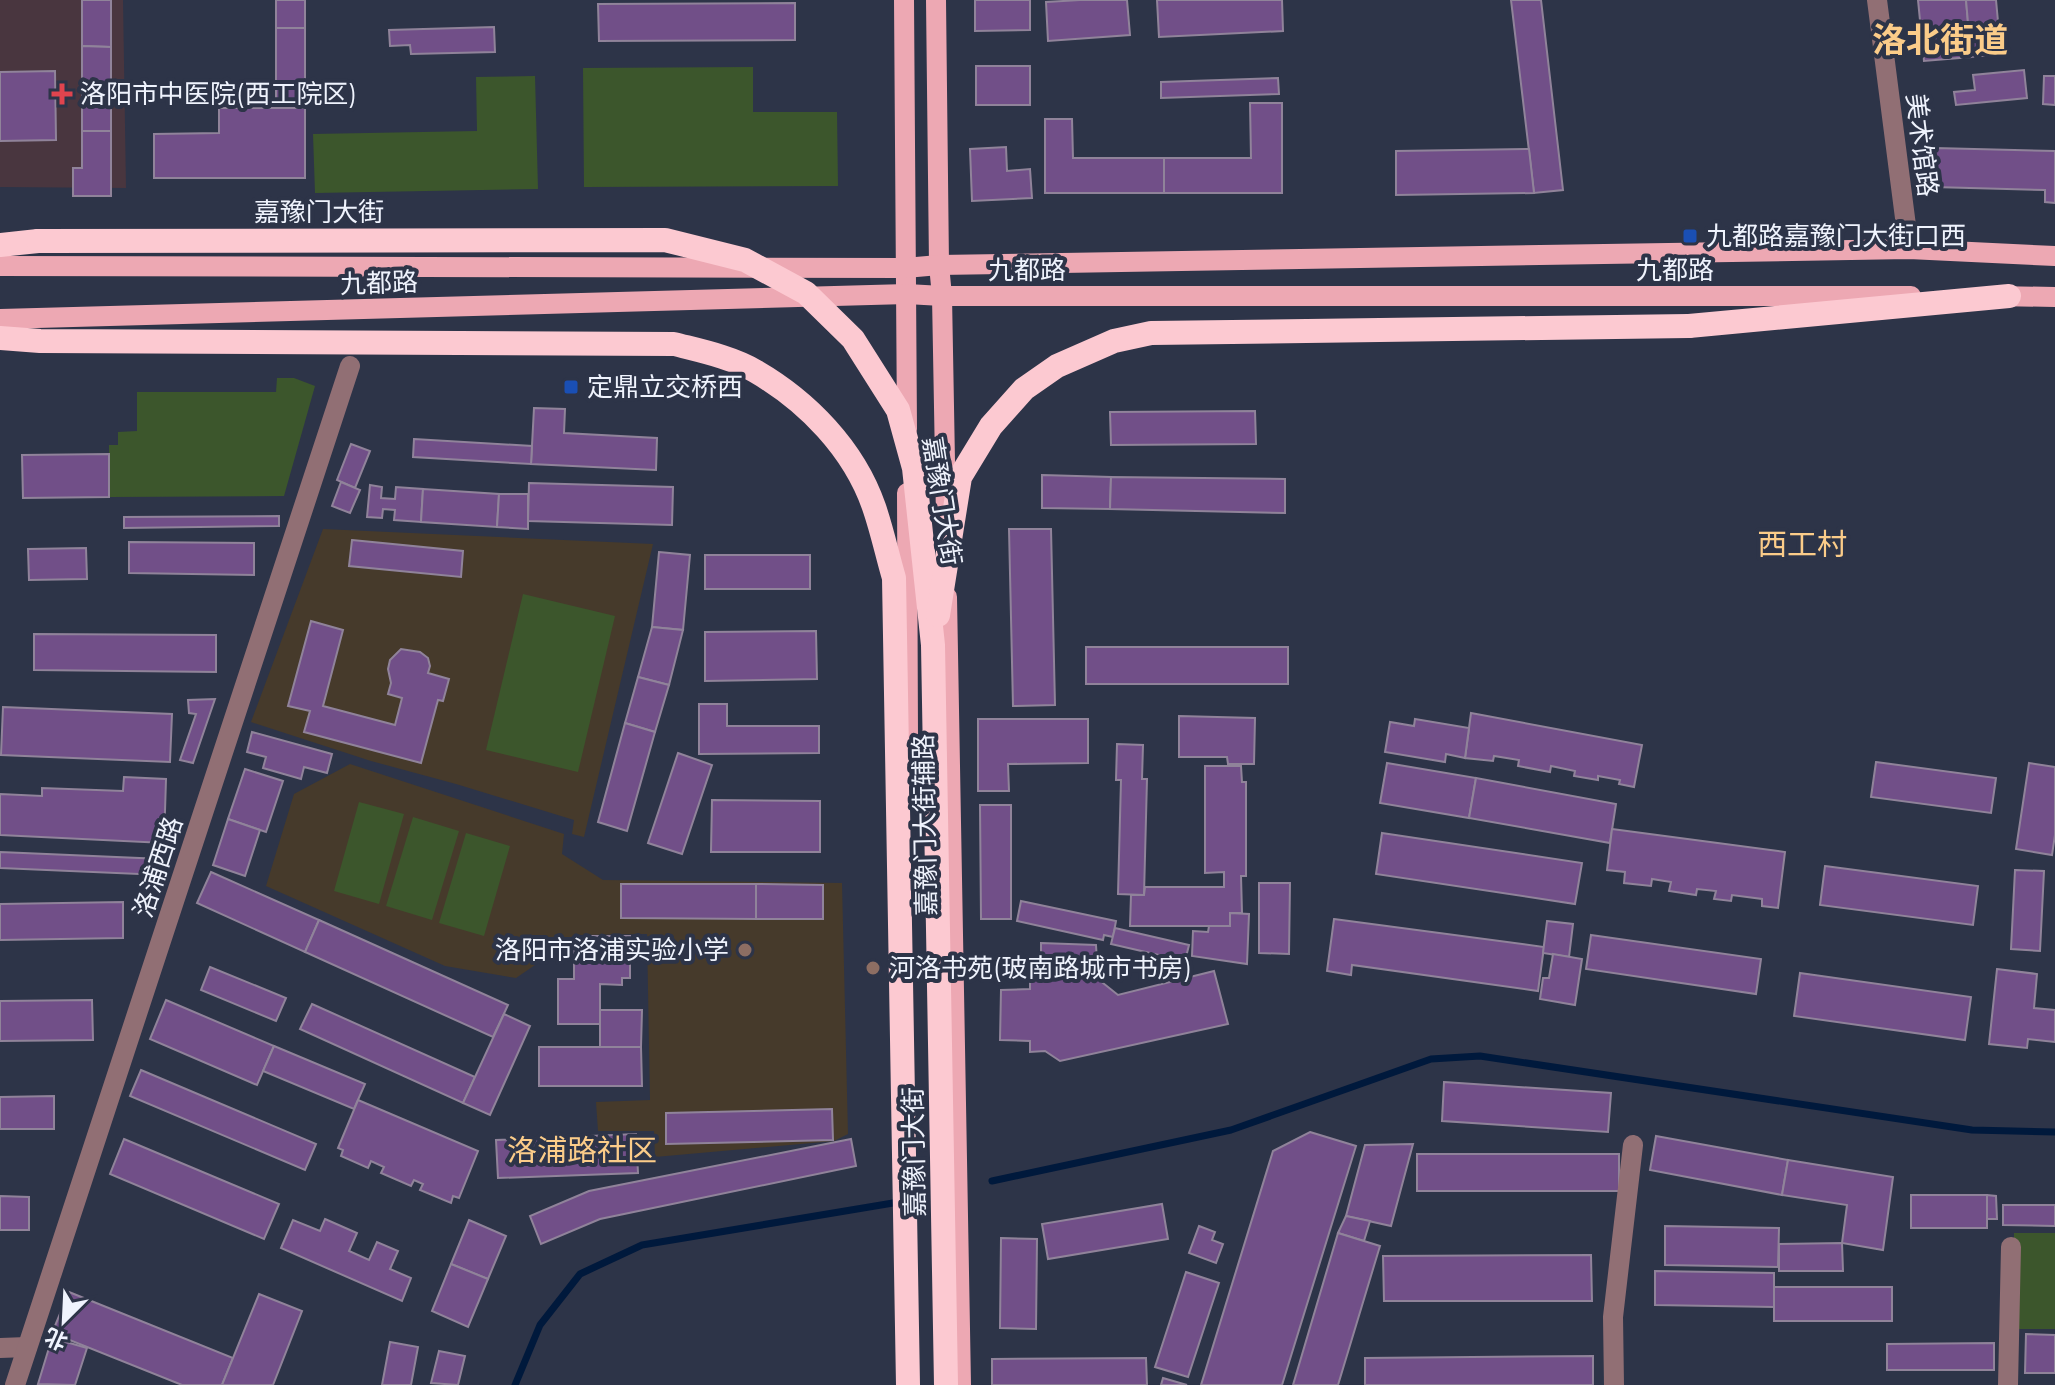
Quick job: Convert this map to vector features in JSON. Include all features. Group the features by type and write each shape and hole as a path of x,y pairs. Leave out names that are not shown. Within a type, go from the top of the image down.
{"highway":[{"name":"嘉豫门大街","path":"0,245 38,241 665,240 745,260 806,293 853,339 898,410 914,468 933,645 946,1385"},
{"path":"933,645 960,477 991,426 1024,389 1057,366 1114,341 1151,333 1689,326 2009,296"},
{"name":"嘉豫门大街","path":"0,338 40,341 674,344 709,352 753,370 799,401 841,444 873,504 894,578 910,1385"}],"main road":[{"path":"904,0 907,294"},
{"path":"936,0 939,265"},
{"name":"九都路","path":"0,266 905,268 1909,249 2055,256"},
{"name":"嘉豫门大街辅路","path":"939,265 961,1385"},
{"name":"九都路","path":"0,319 907,294 2055,297"},
{"name":"嘉豫门大街辅路","path":"907,294 910,1385"}],"street":[{"name":"美术馆路","path":"1877,0 1909,249"},
{"name":"洛浦西路","path":"15,1385 350,366"},
{"path":"1614,1385 1613,1317 1633,1145"},
{"path":"2008,1385 2011,1247"},
{"path":"0,1348 27,1347"}],"shaded area":[{"name":"洛阳市中医院(西工院区)","path":"0,0 123,0 126,188 0,187"},
{"path":"323,529 653,544 584,837 572,834 574,820 371,761 251,722"},
{"name":"洛阳市洛浦实验小学","path":"350,764 564,834 562,854 603,880 842,883 848,1134 834,1141 655,1157 654,1131 598,1131 596,1102 650,1100 647,934 579,935 516,978 445,966 266,886 294,794"}],"green space":[{"path":"753,67 753,112 837,112 838,186 584,187 583,68"},
{"path":"535,76 538,189 315,193 313,134 477,131 476,77"},
{"path":"277,378 294,378 315,386 284,496 109,497 109,445 118,445 118,432 137,431 137,392 276,392"},
{"path":"523,594 615,616 578,772 486,750"},
{"path":"359,802 404,814 379,904 334,891"},
{"path":"413,817 459,831 432,920 386,906"},
{"path":"466,833 510,846 484,936 439,923"},
{"path":"2014,1233 2055,1233 2055,1329 2014,1329"}],"building":[{"path":"82,0 111,0 111,47 82,46"},
{"path":"276,0 305,0 305,28 276,28"},
{"path":"975,0 1030,0 1030,30 975,31"},
{"path":"1127,0 1130,35 1048,41 1046,2"},
{"path":"1157,0 1282,0 1283,31 1159,37"},
{"path":"1511,0 1541,0 1563,190 1534,193"},
{"path":"1918,0 1966,0 1971,57 1924,61"},
{"path":"1966,0 1996,0 2001,54 1971,57"},
{"path":"795,3 795,40 599,41 598,4"},
{"path":"494,27 495,52 411,54 410,45 390,46 389,30"},
{"path":"276,28 305,28 305,108 276,108"},
{"path":"82,46 111,47 111,131 82,131"},
{"path":"976,66 1030,66 1030,105 976,105"},
{"path":"2024,70 2027,98 1956,105 1954,92 1975,90 1973,75"},
{"path":"55,71 56,140 0,141 0,72"},
{"path":"2044,76 2055,76 2055,105 2043,104"},
{"path":"1278,78 1279,94 1161,98 1161,82"},
{"path":"1250,103 1282,103 1282,193 1164,193 1164,158 1251,158"},
{"path":"219,108 305,108 305,178 154,178 154,134 219,133"},
{"path":"1045,119 1072,119 1073,158 1164,158 1164,193 1045,193"},
{"path":"82,131 111,131 111,196 73,196 73,168 82,168"},
{"path":"1006,147 1007,171 1030,169 1032,198 972,201 970,149"},
{"path":"1935,148 2055,151 2055,203 2045,202 2045,190 1934,187"},
{"path":"1529,149 1534,193 1396,195 1396,151"},
{"path":"534,408 565,409 564,433 657,438 656,470 531,464"},
{"path":"1255,411 1256,444 1111,445 1110,412"},
{"path":"414,439 532,446 531,464 413,457"},
{"path":"351,444 370,451 355,488 337,480"},
{"path":"109,454 109,497 23,498 22,455"},
{"path":"1042,475 1111,477 1110,509 1042,508"},
{"path":"1111,477 1285,479 1285,513 1110,509"},
{"path":"341,482 360,490 350,513 332,506"},
{"path":"529,483 673,487 672,525 528,521"},
{"path":"370,485 382,487 381,498 395,499 396,487 423,489 421,522 394,520 395,510 383,509 382,518 367,517"},
{"path":"423,489 499,494 497,527 421,522"},
{"path":"499,494 528,494 528,529 497,527"},
{"path":"279,516 279,526 124,528 124,517"},
{"path":"1009,529 1051,529 1055,705 1013,706"},
{"path":"352,540 463,551 461,577 349,566"},
{"path":"129,542 254,543 254,575 129,573"},
{"path":"86,548 87,579 29,580 28,549"},
{"path":"659,552 690,555 683,630 652,627"},
{"path":"705,555 810,555 810,589 705,589"},
{"path":"311,621 343,630 323,706 395,725 402,698 388,694 391,683 388,669 390,660 401,649 420,652 428,658 428,673 449,679 443,701 438,700 421,763 304,732 310,711 288,706"},
{"path":"652,627 683,630 669,685 638,677"},
{"path":"816,631 817,679 705,681 705,632"},
{"path":"34,634 216,635 216,672 34,670"},
{"path":"1086,647 1288,647 1288,684 1086,684"},
{"path":"638,677 669,685 655,732 625,723"},
{"path":"215,699 193,763 180,760 196,714 189,713 188,700"},
{"path":"699,704 727,704 727,726 819,726 819,753 699,754"},
{"path":"3,707 172,714 170,762 1,755"},
{"path":"1471,713 1642,745 1634,787 1619,784 1620,780 1574,776 1575,771 1551,766 1550,772 1518,766 1519,760 1494,756 1493,761 1465,758"},
{"path":"1179,716 1255,718 1254,764 1228,764 1227,757 1179,757"},
{"path":"978,719 1088,719 1088,763 1008,764 1009,791 978,791"},
{"path":"1415,719 1469,728 1465,758 1446,754 1445,762 1385,752 1390,722 1414,726"},
{"path":"625,723 655,732 627,831 598,822"},
{"path":"252,732 332,754 327,773 304,767 301,779 263,768 266,757 247,752"},
{"path":"1117,744 1143,745 1142,779 1147,779 1144,895 1118,894 1121,780 1116,780"},
{"path":"678,753 712,765 682,854 648,843"},
{"path":"1876,762 1996,778 1991,813 1871,797"},
{"path":"1387,763 1476,778 1469,818 1380,803"},
{"path":"2029,763 2055,767 2052,855 2016,849"},
{"path":"1205,766 1241,766 1242,782 1246,782 1246,876 1241,876 1242,913 1230,913 1230,926 1130,926 1131,895 1144,895 1145,887 1224,887 1224,872 1205,873"},
{"path":"245,769 283,781 266,832 228,819"},
{"path":"124,777 166,779 164,843 0,835 0,794 42,796 42,788 123,791"},
{"path":"1476,778 1616,804 1610,843 1469,818"},
{"path":"712,800 820,801 820,852 711,852"},
{"path":"980,805 1011,805 1011,919 981,919"},
{"path":"228,819 260,830 245,876 213,865"},
{"path":"1612,829 1785,852 1778,908 1762,906 1762,899 1732,895 1731,901 1714,899 1716,891 1697,889 1696,895 1669,891 1671,882 1652,879 1651,886 1624,883 1625,872 1607,870"},
{"path":"1382,833 1582,863 1575,904 1376,874"},
{"path":"0,852 162,859 162,875 0,868"},
{"path":"1825,866 1978,886 1973,925 1820,905"},
{"path":"2015,870 2044,871 2040,951 2011,949"},
{"path":"211,872 319,920 305,952 197,903"},
{"path":"1259,883 1290,883 1289,954 1259,953"},
{"path":"621,884 756,884 756,919 621,918"},
{"path":"756,884 823,885 823,919 756,919"},
{"path":"1021,901 1116,921 1113,937 1104,935 1103,940 1017,921"},
{"path":"123,902 123,938 0,940 0,904"},
{"path":"1230,913 1249,914 1247,964 1192,956 1193,931 1208,932 1209,926 1230,926"},
{"path":"1334,919 1544,947 1538,991 1352,965 1351,975 1327,971"},
{"path":"319,920 508,1005 493,1037 305,952"},
{"path":"1547,921 1573,924 1569,957 1543,953"},
{"path":"1115,928 1189,945 1185,961 1111,944"},
{"path":"1591,935 1761,959 1756,994 1586,969"},
{"path":"592,936 630,936 630,978 622,978 622,985 600,984 600,1024 558,1024 558,979 574,979 574,947 592,947"},
{"path":"1041,943 1096,945 1098,979 1118,995 1214,971 1228,1024 1060,1061 1045,1051 1030,1052 1030,1041 1000,1040 1001,990 1030,989 1030,959 1041,960"},
{"path":"1553,954 1582,959 1575,1005 1540,999 1543,978 1549,978"},
{"path":"210,967 286,998 276,1021 201,990"},
{"path":"1997,969 2037,974 2034,1008 2055,1010 2055,1042 2028,1039 2027,1048 1989,1044"},
{"path":"1800,973 1971,997 1965,1040 1794,1016"},
{"path":"92,1000 93,1040 0,1041 0,1001"},
{"path":"166,1000 274,1046 257,1085 150,1039"},
{"path":"312,1004 475,1077 463,1103 300,1029"},
{"path":"600,1010 642,1010 641,1047 600,1047"},
{"path":"504,1014 530,1026 490,1115 463,1103"},
{"path":"274,1046 365,1084 354,1109 263,1071"},
{"path":"539,1047 641,1047 642,1086 539,1086"},
{"path":"141,1070 316,1144 305,1170 130,1096"},
{"path":"1444,1082 1611,1093 1608,1132 1442,1121"},
{"path":"54,1096 54,1129 0,1129 0,1097"},
{"path":"358,1100 478,1151 459,1198 453,1196 451,1203 420,1190 423,1184 414,1180 411,1186 381,1173 384,1167 371,1161 368,1168 341,1156 343,1150 338,1148"},
{"path":"832,1109 833,1140 666,1144 666,1113"},
{"path":"1310,1132 1356,1146 1282,1385 1201,1385 1273,1151"},
{"path":"636,1134 638,1173 498,1178 496,1140"},
{"path":"1656,1136 1788,1160 1782,1195 1650,1170"},
{"path":"124,1139 279,1204 264,1239 110,1174"},
{"path":"851,1139 856,1166 600,1219 541,1244 530,1216 589,1191"},
{"path":"1413,1144 1391,1226 1346,1216 1365,1145"},
{"path":"1417,1154 1619,1154 1619,1191 1417,1191"},
{"path":"1788,1160 1893,1177 1883,1250 1842,1243 1847,1205 1782,1195"},
{"path":"1911,1195 1987,1195 1987,1228 1911,1228"},
{"path":"1987,1195 1996,1196 1997,1219 1987,1219"},
{"path":"0,1196 29,1197 29,1230 0,1230"},
{"path":"1162,1204 1168,1239 1048,1259 1042,1224"},
{"path":"2003,1205 2055,1205 2055,1226 2003,1225"},
{"path":"1346,1216 1370,1221 1364,1241 1338,1233"},
{"path":"325,1219 357,1233 349,1251 369,1260 377,1242 398,1251 390,1269 411,1278 402,1301 281,1248 293,1220 320,1231"},
{"path":"469,1220 506,1236 488,1279 451,1264"},
{"path":"1199,1226 1215,1232 1212,1240 1223,1244 1216,1263 1189,1253"},
{"path":"1665,1226 1779,1228 1778,1267 1665,1265"},
{"path":"1338,1233 1380,1246 1338,1385 1293,1385"},
{"path":"1001,1238 1037,1239 1036,1329 1000,1328"},
{"path":"1842,1243 1843,1271 1779,1271 1779,1244"},
{"path":"1591,1255 1592,1301 1384,1301 1383,1256"},
{"path":"451,1264 488,1279 468,1327 432,1311"},
{"path":"1655,1271 1774,1273 1774,1307 1655,1305"},
{"path":"1186,1272 1219,1283 1188,1377 1155,1367"},
{"path":"1774,1287 1892,1287 1892,1321 1774,1321"},
{"path":"69,1292 233,1358 222,1385 182,1385 52,1333"},
{"path":"259,1294 302,1311 273,1385 222,1385"},
{"path":"2026,1334 2055,1335 2055,1373 2025,1373"},
{"path":"52,1338 87,1348 75,1385 38,1384"},
{"path":"390,1342 418,1347 411,1385 382,1385"},
{"path":"1994,1343 1994,1370 1887,1370 1887,1344"},
{"path":"439,1351 465,1356 458,1385 431,1383"},
{"path":"1593,1356 1593,1385 1365,1385 1365,1358"},
{"path":"1146,1358 1147,1385 992,1385 992,1359"},
{"path":"1163,1378 1187,1385 1161,1385"}],"waterway":[{"path":"992,1181 1231,1130 1431,1059 1480,1056 1972,1130 2055,1132"},
{"path":"515,1385 540,1325 580,1274 642,1245 893,1203"}],"place":[{"name":"洛阳市中医院(西工院区)","path":"62,94"},
{"name":"九都路嘉豫门大街口西","path":"1690,236"},
{"name":"定鼎立交桥西","path":"571,387"},
{"name":"洛阳市洛浦实验小学","path":"745,950"},
{"name":"河洛书苑(玻南路城市书房)","path":"873,968"}],"district":[{"name":"洛北街道","path":"1940,40"},
{"name":"西工村","path":"1802,544"},
{"name":"洛浦路社区","path":"582,1150"}]}
